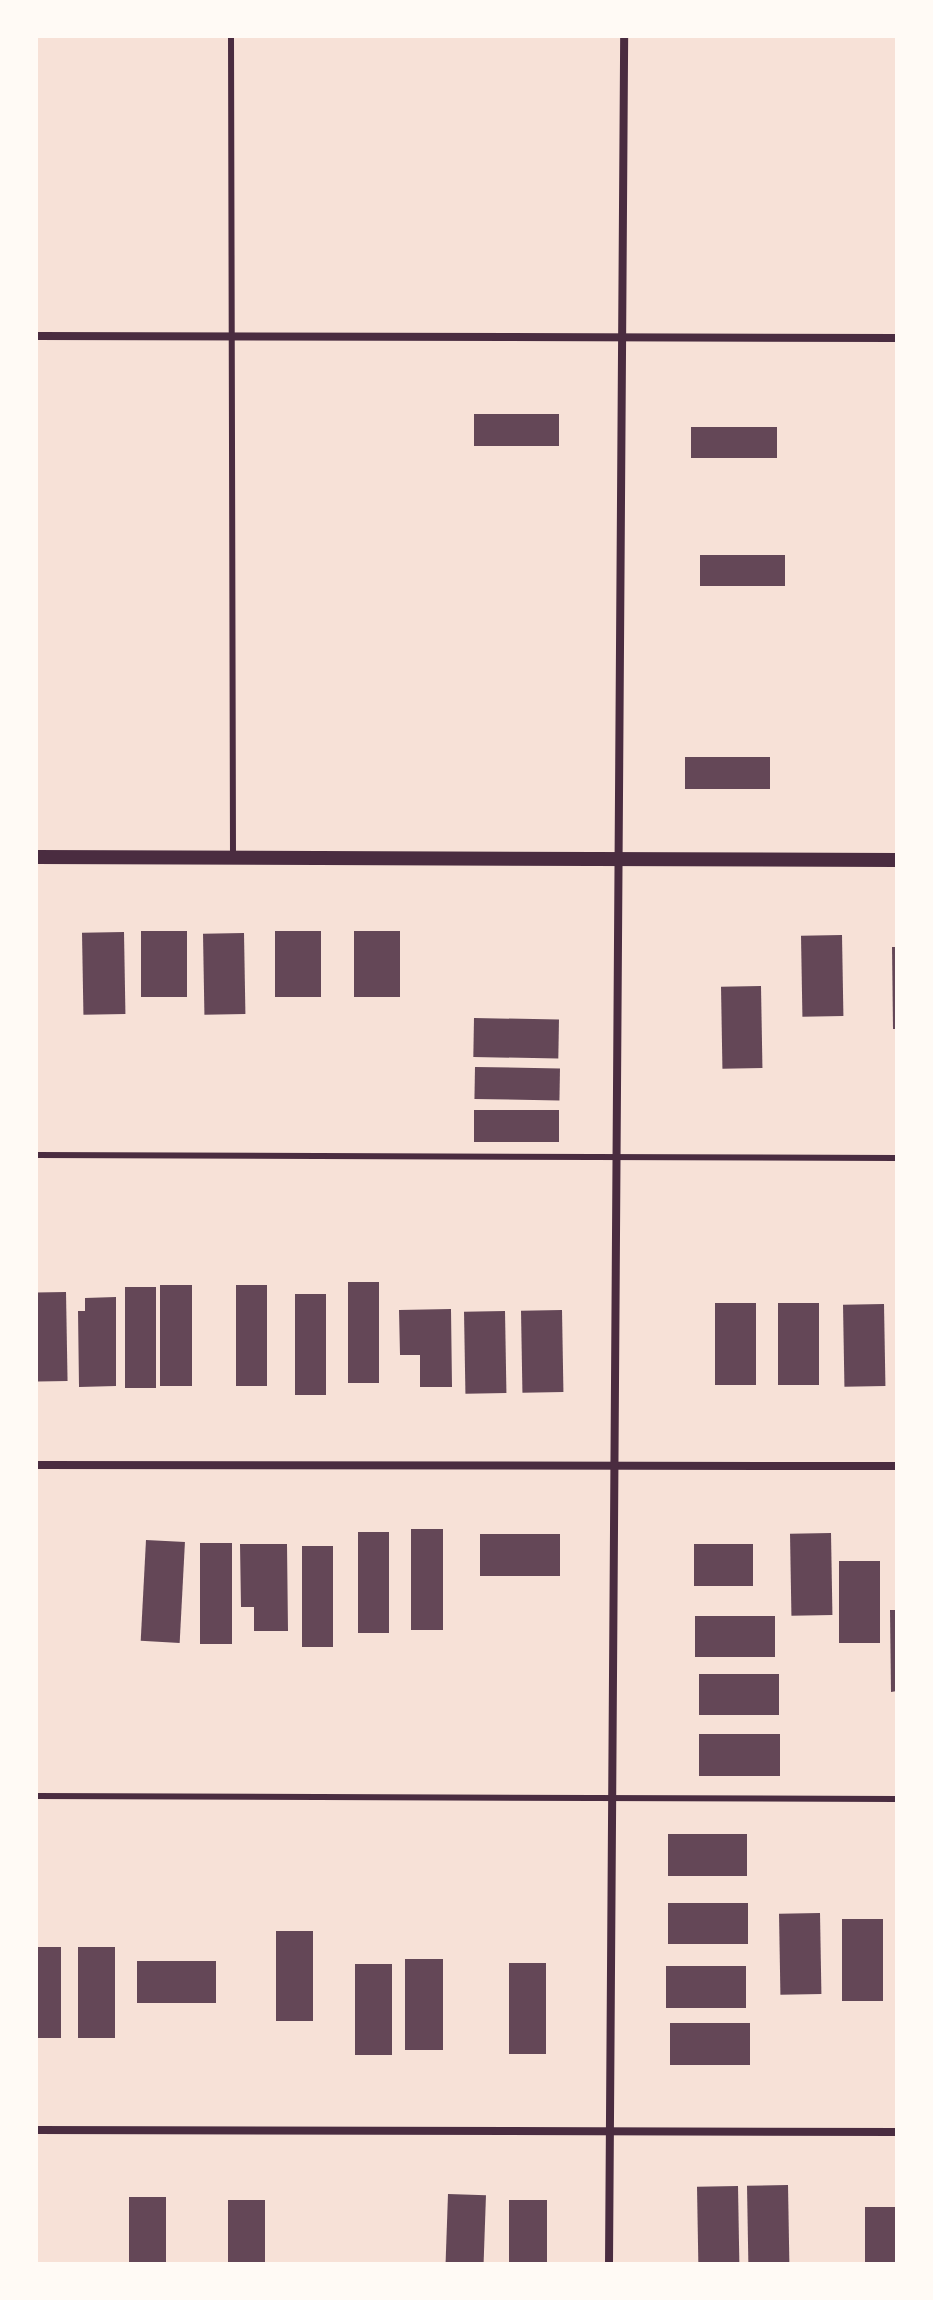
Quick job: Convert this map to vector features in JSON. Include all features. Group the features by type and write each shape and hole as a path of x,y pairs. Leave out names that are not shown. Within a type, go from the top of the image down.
{"street":[{"path":"609,2264 619,1157 624,36"},
{"path":"36,336 897,338"},
{"path":"36,857 897,860"},
{"path":"36,1465 897,1466"},
{"path":"36,2130 897,2132"}],"lane":[{"path":"231,36 233,858"},
{"path":"36,1155 897,1158"},
{"path":"36,1796 897,1799"}],"building":[{"path":"474,414 559,414 559,446 474,446"},
{"path":"691,427 777,427 777,458 691,458"},
{"path":"700,555 785,555 785,586 700,586"},
{"path":"685,757 770,757 770,789 685,789"},
{"path":"141,931 187,931 187,997 141,997"},
{"path":"275,931 321,931 321,997 275,997"},
{"path":"354,931 400,931 400,997 354,997"},
{"path":"124,932 125,1014 83,1015 82,933"},
{"path":"244,933 245,1014 204,1015 203,934"},
{"path":"842,935 843,1016 802,1017 801,936"},
{"path":"892,947 897,947 897,1029 893,1029"},
{"path":"761,986 762,1068 722,1069 721,987"},
{"path":"474,1018 559,1019 558,1058 473,1057"},
{"path":"475,1067 560,1068 559,1100 474,1099"},
{"path":"474,1110 559,1110 559,1142 474,1142"},
{"path":"348,1282 379,1282 379,1383 348,1383"},
{"path":"160,1285 192,1285 192,1386 160,1386"},
{"path":"236,1285 267,1285 267,1386 236,1386"},
{"path":"125,1287 156,1287 156,1388 125,1388"},
{"path":"66,1292 68,1381 38,1382 36,1293"},
{"path":"295,1294 326,1294 326,1395 295,1395"},
{"path":"116,1297 116,1386 79,1387 78,1311 85,1311 85,1298"},
{"path":"715,1303 756,1303 756,1385 715,1385"},
{"path":"778,1303 819,1303 819,1385 778,1385"},
{"path":"884,1304 885,1386 844,1387 843,1305"},
{"path":"451,1309 452,1387 420,1387 420,1355 400,1355 399,1310"},
{"path":"562,1310 563,1392 522,1393 521,1311"},
{"path":"505,1311 506,1393 465,1394 464,1312"},
{"path":"411,1529 443,1529 443,1630 411,1630"},
{"path":"358,1532 389,1532 389,1633 358,1633"},
{"path":"831,1533 832,1615 791,1616 790,1534"},
{"path":"480,1534 560,1534 560,1576 480,1576"},
{"path":"146,1540 185,1542 180,1643 141,1641"},
{"path":"200,1543 232,1543 232,1644 200,1644"},
{"path":"240,1544 287,1544 288,1631 254,1631 254,1607 241,1607"},
{"path":"694,1544 753,1544 753,1586 694,1586"},
{"path":"302,1546 333,1546 333,1647 302,1647"},
{"path":"839,1561 880,1561 880,1643 839,1643"},
{"path":"890,1610 897,1610 897,1691 891,1692"},
{"path":"695,1616 775,1616 775,1657 695,1657"},
{"path":"699,1674 779,1674 779,1715 699,1715"},
{"path":"699,1734 780,1734 780,1776 699,1776"},
{"path":"668,1834 747,1834 747,1876 668,1876"},
{"path":"668,1903 748,1903 748,1944 668,1944"},
{"path":"820,1913 821,1994 780,1995 779,1914"},
{"path":"842,1919 883,1919 883,2001 842,2001"},
{"path":"276,1931 313,1931 313,2021 276,2021"},
{"path":"36,1947 61,1947 61,2038 36,2038"},
{"path":"78,1947 115,1947 115,2038 78,2038"},
{"path":"405,1959 443,1959 443,2050 405,2050"},
{"path":"137,1961 216,1961 216,2003 137,2003"},
{"path":"509,1963 546,1963 546,2054 509,2054"},
{"path":"355,1964 392,1964 392,2055 355,2055"},
{"path":"666,1966 746,1966 746,2008 666,2008"},
{"path":"670,2023 750,2023 750,2065 670,2065"},
{"path":"788,2185 789,2264 748,2264 747,2186"},
{"path":"738,2186 739,2264 698,2264 697,2187"},
{"path":"448,2194 486,2195 484,2264 446,2264"},
{"path":"129,2197 166,2197 166,2264 129,2264"},
{"path":"228,2200 265,2200 265,2264 228,2264"},
{"path":"509,2200 547,2200 547,2264 509,2264"},
{"path":"865,2207 897,2207 897,2264 865,2264"}]}
